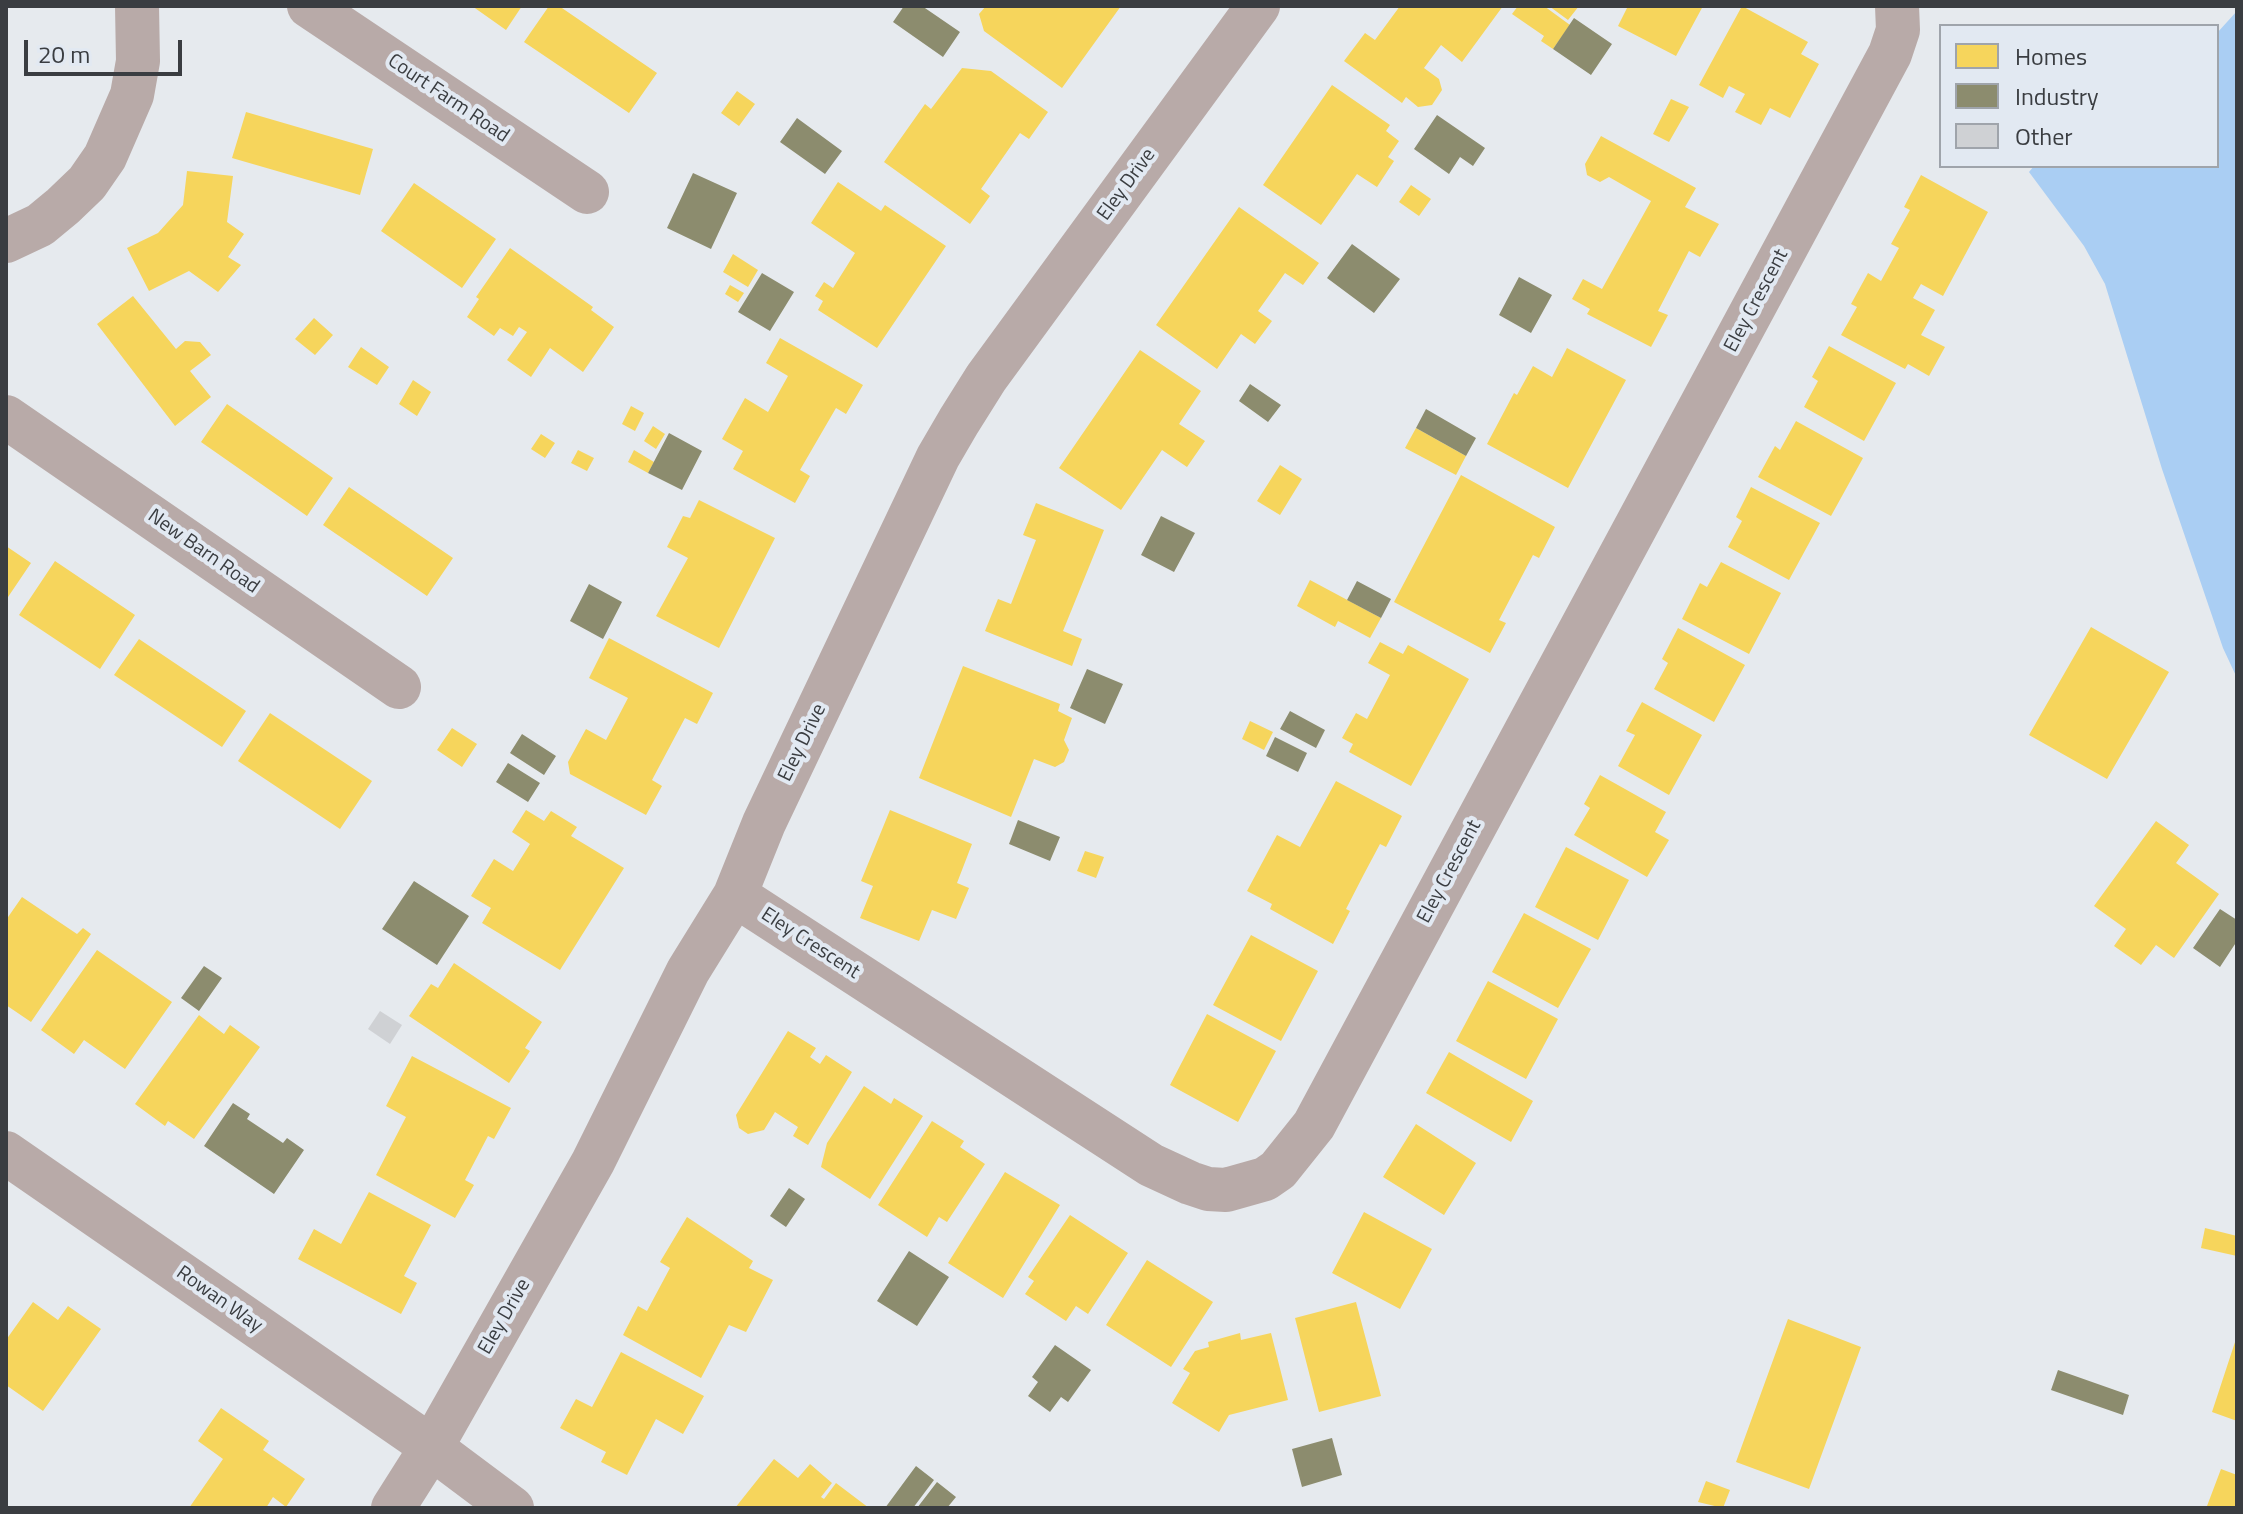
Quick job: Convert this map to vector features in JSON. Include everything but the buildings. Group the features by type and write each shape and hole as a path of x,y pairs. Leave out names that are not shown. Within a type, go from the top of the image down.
{"street":[{"path":"6,241 40,225 63,206 87,183 105,157 132,95 138,61 137,6"},
{"name":"Court Farm Road","path":"309,6 587,192"},
{"name":"Eley Drive","path":"393,1508 431,1448 593,1162 688,971 735,895 764,823 938,457 996,365 1258,6"},
{"name":"Eley Crescent","path":"735,895 1151,1165 1190,1183 1226,1190 1265,1179 1278,1170 1314,1125 1890,54 1898,30 1897,6"},
{"name":"New Barn Road","path":"6,417 399,687"},
{"name":"Rowan Way","path":"6,1153 431,1448 512,1508"}],"shaded area":[{"path":"2237,11 2237,678 2223,648 2162,469 2105,284 2084,246 2029,172 2032,168 2219,168 2219,31"}]}
